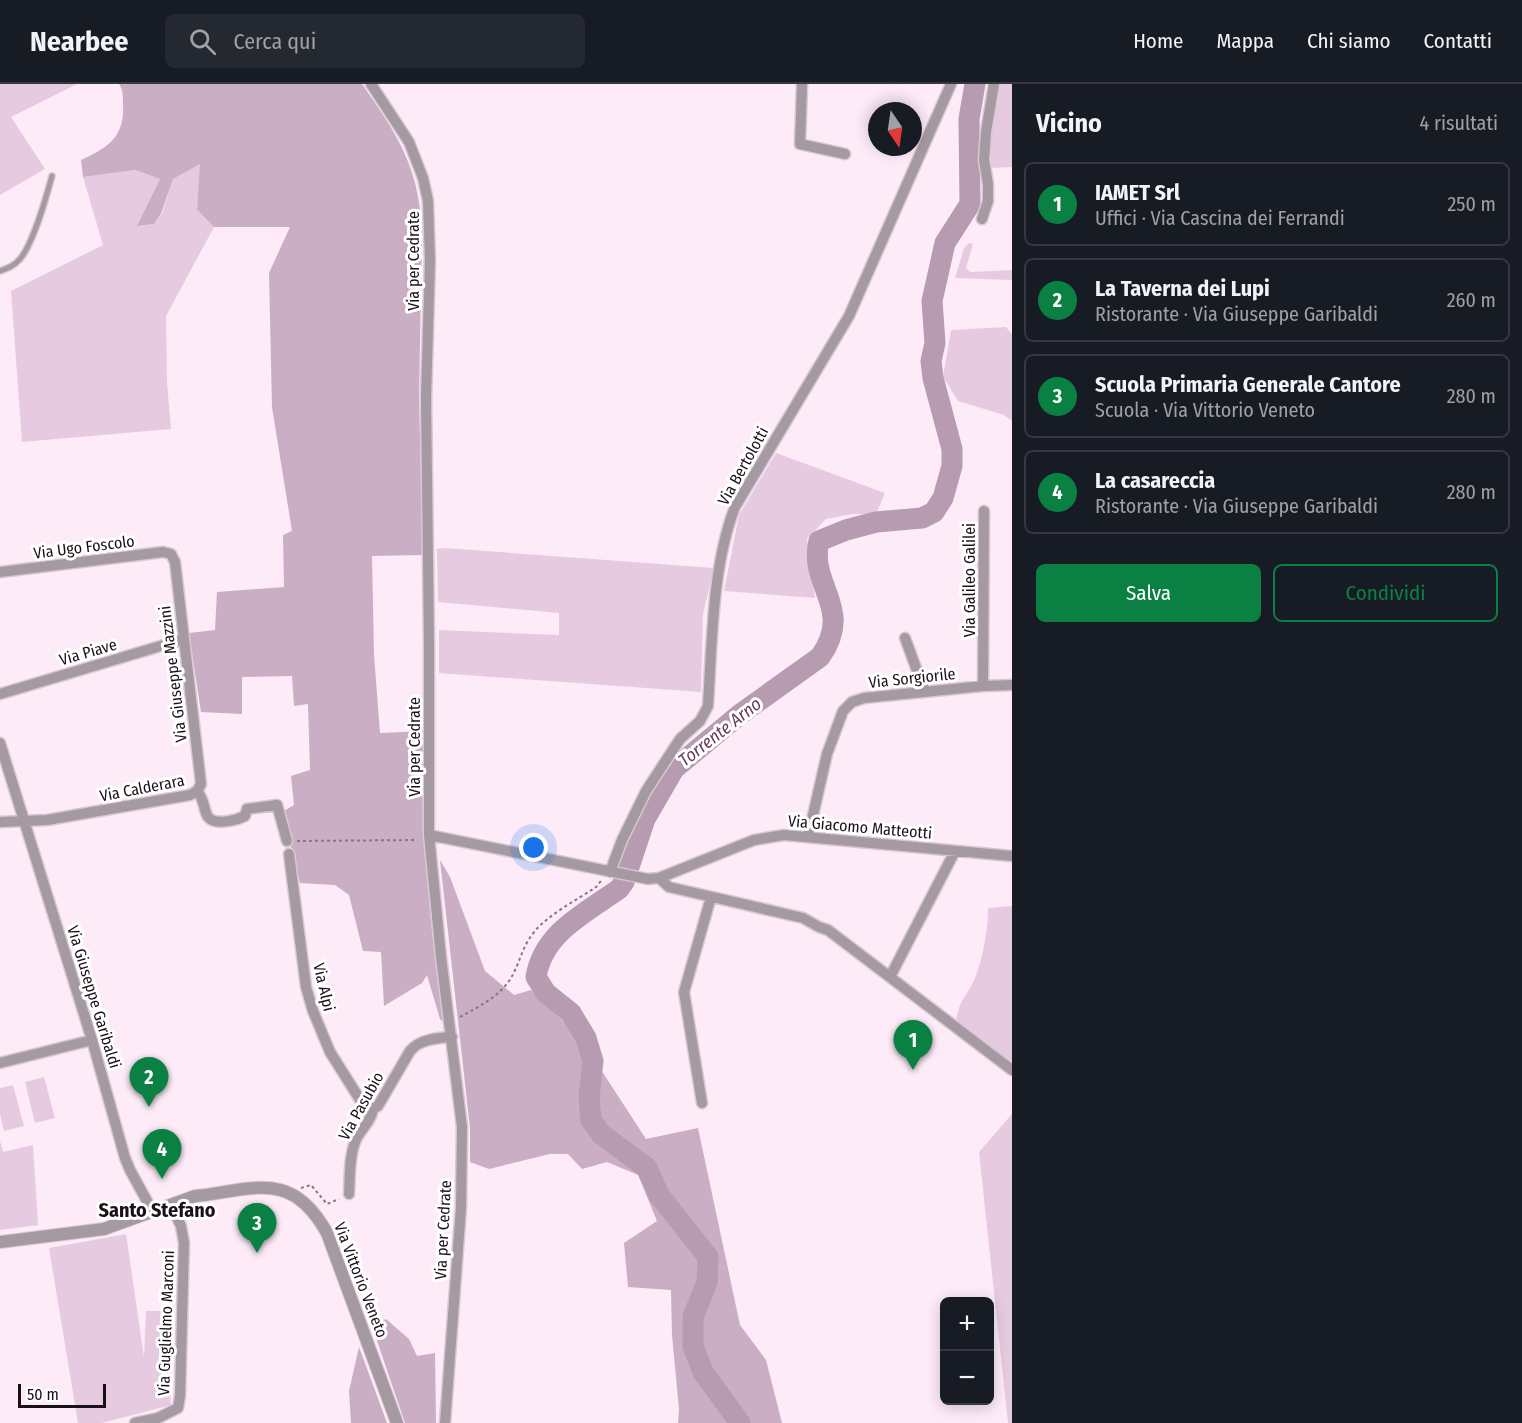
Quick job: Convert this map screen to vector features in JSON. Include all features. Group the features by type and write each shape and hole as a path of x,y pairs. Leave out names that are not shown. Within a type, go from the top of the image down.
{"street":[{"name":"Via per Cedrate","path":"371,84 409,142 423,178 428,201 430,261 426,398 429,837 462,1127 462,1184 445,1423"},
{"path":"802,84 800,144 845,154"},
{"name":"Via Bertolotti","path":"613,873 622,840 646,791 680,739 700,722 708,706 714,601 729,523 735,507 743,490 849,316 951,84"},
{"path":"981,219 988,201 984,160 994,84"},
{"name":"Via Galileo Galilei","path":"983,686 984,511"},
{"name":"Via Ugo Foscolo","path":"0,572 164,552 171,554"},
{"name":"Via Giuseppe Mazzini","path":"171,554 175,562 201,784 197,791"},
{"path":"905,638 925,692"},
{"name":"Via Piave","path":"0,694 184,639"},
{"name":"Via Sorgiorile","path":"808,837 827,754 843,711 852,702 864,698 1012,685"},
{"name":"Via Giuseppe Garibaldi","path":"0,743 92,1040 125,1158 129,1170 153,1212"},
{"name":"Via Calderara","path":"24,820 47,820 190,795 197,791 203,797 208,817 214,821 238,820 245,816 247,809 277,805 287,841"},
{"path":"0,822 24,820"},
{"name":"Via Giacomo Matteotti","path":"429,837 638,879 659,878 754,840 784,835 1012,856"},
{"path":"890,977 956,851"},
{"name":"Via Alpi","path":"289,854 306,987 313,1011 336,1061 364,1106 373,1109"},
{"path":"659,878 669,887 803,918 839,937 1012,1070"},
{"path":"702,1104 684,992 711,897"},
{"name":"Via Pasubio","path":"349,1194 355,1140 372,1116 373,1109 378,1106 410,1051 416,1044 452,1037"},
{"path":"0,1063 92,1040"},
{"path":"0,1242 104,1229 195,1196 270,1187 296,1195"},
{"name":"Via Vittorio Veneto","path":"296,1195 314,1212 327,1233 397,1423"},
{"name":"Via Guglielmo Marconi","path":"135,1423 158,1418 178,1408 180,1396 184,1243 181,1226 171,1205"}],"lane":[{"path":"0,271 11,267 20,259 27,247 52,176"}],"path":[{"path":"287,841 429,837"},
{"path":"450,1023 485,1003 499,992 510,979 523,947 536,929 613,873"},
{"path":"296,1195 302,1186 311,1185 327,1204 349,1194"}],"shaded area":[{"path":"0,84 77,84 11,117 45,169 0,195"},
{"path":"119,84 362,84 396,136 411,169 420,207 422,230 419,399 423,555 372,556 374,655 380,733 426,731 422,783 424,832 431,922 443,1022 440,1019 427,975 422,983 384,1006 381,952 363,951 349,895 335,885 300,883 282,812 294,805 291,776 310,770 308,704 294,706 292,676 242,677 242,714 201,712 189,633 215,630 217,592 284,587 283,535 292,531 272,407 269,273 290,227 214,227 197,210 200,164 173,179 161,214 154,224 137,226 160,179 135,170 83,177 81,160 107,145 118,133 123,115 123,98"},
{"path":"1000,84 1012,84 1012,167 991,168 992,126"},
{"path":"201,163 197,210 214,227 166,316 167,382 171,429 22,442 11,291 103,245 83,177 135,170 160,179 138,226 154,224 162,214 173,179"},
{"path":"969,243 973,244 966,268 970,272 1012,270 1012,280 955,278 964,248"},
{"path":"1006,327 1012,334 1012,421 1004,415 958,401 943,377 951,330"},
{"path":"776,453 885,493 876,514 853,514 826,519 807,539 815,598 724,591 739,515"},
{"path":"437,549 714,568 703,614 701,692 439,673 439,630 559,635 559,613 438,602"},
{"path":"440,860 450,877 485,971 514,995 531,990 579,1036 646,1139 698,1128 740,1325 766,1360 782,1423 678,1423 671,1290 628,1287 624,1243 657,1221 638,1175 607,1162 582,1169 568,1154 550,1154 489,1169 470,1162 470,1128"},
{"path":"1012,906 1012,1065 956,1022 959,1008 975,978 980,961 986,935 988,908"},
{"path":"44,1077 55,1118 35,1123 25,1082"},
{"path":"13,1085 24,1126 4,1131 0,1114 0,1088"},
{"path":"1012,1114 1012,1423 1008,1423 979,1152"},
{"path":"0,1141 3,1152 33,1145 38,1225 0,1230"},
{"path":"126,1234 144,1357 146,1311 170,1311 168,1363 171,1405 102,1423 78,1423 49,1248"},
{"path":"386,1319 409,1339 417,1356 435,1353 436,1423 405,1423 372,1326"},
{"path":"359,1347 387,1423 351,1423 349,1391"}],"waterway":[{"name":"Torrente Arno","path":"740,1423 703,1372 693,1346 693,1317 707,1282 708,1257 659,1195 647,1168 601,1134 591,1120 589,1097 593,1061 586,1038 571,1013 546,993 536,977 540,962 556,936 619,889 624,882 645,819 674,769 739,715 820,657 830,640 833,625 832,611 819,571 817,557 819,541 846,530 876,522 922,518 934,512 943,498 952,466 952,449 933,378 931,361 935,343 932,301 945,243 970,204 969,119 975,84"}],"place":[{"name":"IAMET Srl","path":"913,1070"},
{"name":"La Taverna dei Lupi","path":"149,1107"},
{"name":"La casareccia","path":"162,1179"},
{"name":"Scuola Primaria Generale Cantore","path":"257,1253"}],"district":[{"name":"Santo Stefano","path":"157,1210"}]}
